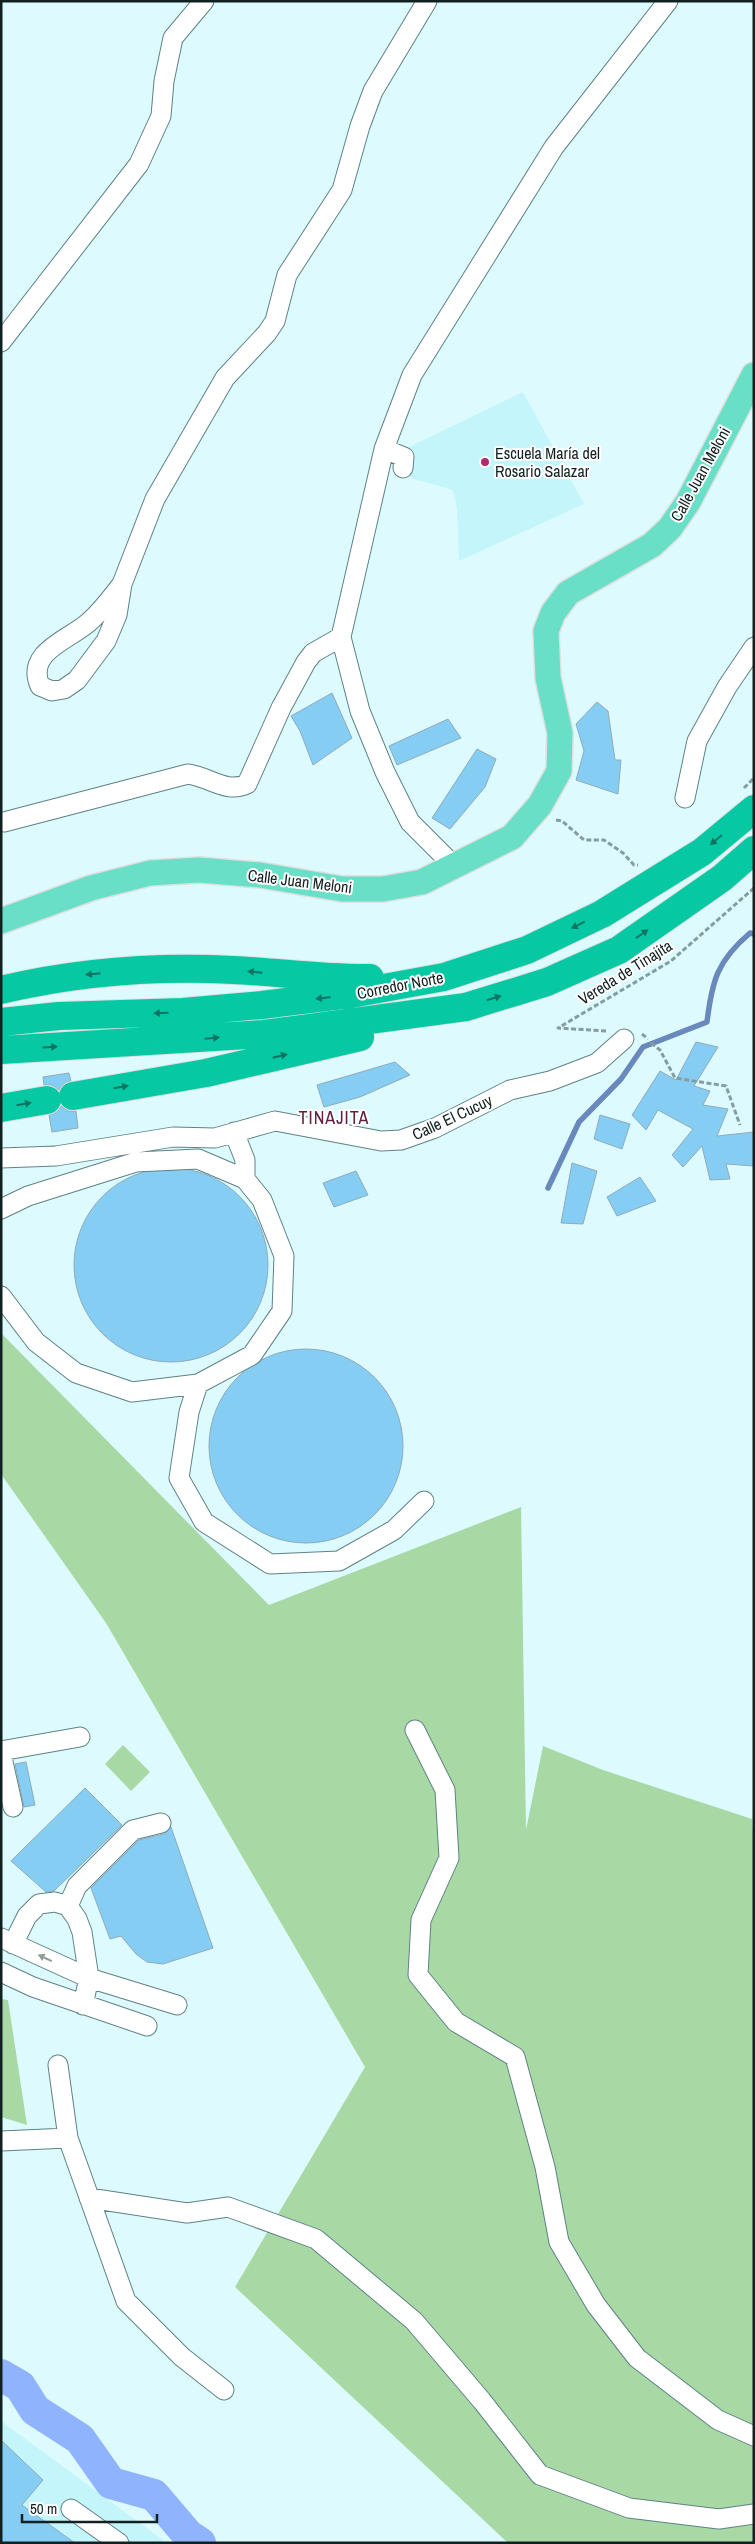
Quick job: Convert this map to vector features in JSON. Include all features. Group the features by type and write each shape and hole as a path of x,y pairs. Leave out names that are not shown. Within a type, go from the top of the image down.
{"highway":[{"name":"Corredor Norte","path":"1,1022 59,1016 183,1012 262,1005 351,994 444,977 527,950 602,914 702,852 754,809"},
{"name":"Corredor Norte","path":"1,1050 264,1034 466,1007 547,982 619,950 722,878 754,850"},
{"path":"1,990 72,976 125,970 184,968 359,978 444,977"},
{"path":"1,1108 206,1073 336,1043 466,1007"}],"main road":[{"name":"Calle Juan Meloni","path":"1,921 91,888 150,873 199,870 260,875 342,889 383,889 422,882 512,837 540,805 559,771 560,733 548,678 546,631 553,614 568,593 652,545 670,528 688,502 754,375"}],"street":[{"path":"1,342 140,164 161,116 164,81 173,38 204,1"},
{"path":"122,584 91,620 41,657 36,672 40,686 52,691 64,689 77,680 106,641 116,615 122,584 155,499 225,378 267,333 275,321 287,275 342,190 360,126 373,91 427,1"},
{"path":"454,866 410,822 360,711 341,636 384,449 412,375 554,147 668,1"},
{"path":"384,449 404,457 403,468"},
{"path":"4,822 188,774 199,776 231,789 247,784 281,708 306,662 313,653 341,636"},
{"path":"685,798 697,741 726,687 754,647"},
{"name":"Calle El Cucuy","path":"1,1158 56,1156 173,1137 215,1138 275,1121 381,1141 401,1140 435,1128 510,1090 550,1081 597,1063 624,1039"},
{"path":"234,1132 245,1160 245,1179"},
{"path":"1,1209 28,1196 136,1162 198,1160 245,1179 262,1200 284,1256 282,1311 252,1355 198,1384 132,1392 76,1373 36,1342 1,1296"},
{"path":"198,1384 190,1412 179,1478 204,1522 270,1564 340,1561 394,1530 424,1501"},
{"path":"415,1730 445,1790 449,1858 421,1920 418,1975 456,2022 515,2057 545,2167 560,2242 596,2305 637,2358 718,2420 754,2436"},
{"path":"13,1807 1,1752 80,1737"},
{"path":"68,1906 77,1886 133,1830 161,1823"},
{"path":"83,2005 89,1978 82,1932 77,1919 68,1906 55,1902 39,1904 7,1941 89,1978 177,2005"},
{"path":"1,1972 33,1987 147,2026"},
{"path":"58,2065 68,2138 126,2301 182,2356 224,2390"},
{"path":"1,2141 68,2138"},
{"path":"88,2198 187,2213 228,2207 316,2239 414,2321 482,2400 540,2474 629,2508 719,2520 754,2514"},
{"path":"71,2509 119,2543"}],"path":[{"path":"532,814 562,821 584,840 604,840 623,853 634,865 643,864"},
{"name":"Vereda de Tinajita","path":"624,1039 618,1034 602,1030 558,1028 670,962 754,888"},
{"path":"652,1043 660,1050 675,1078 726,1086 740,1125"}],"shaded area":[{"name":"Escuela María del Rosario Salazar","path":"523,392 584,504 459,561 457,508 453,490 410,478 409,447"},
{"path":"1,2421 167,2543 1,2543"}],"green space":[{"path":"1,1333 269,1605 521,1507 526,1830 543,1746 603,1770 752,1819 754,1849 754,2543 508,2543 235,2287 365,2067 106,1623 1,1474"},
{"path":"123,1745 150,1772 131,1791 105,1764"},
{"path":"1,1999 8,2000 27,2125 1,2117"}],"building":[{"path":"332,693 352,738 313,765 300,731 291,716"},
{"path":"597,702 608,711 615,760 621,760 618,794 576,780 584,751 576,724"},
{"path":"448,719 461,738 397,765 389,746"},
{"path":"477,749 496,759 485,787 450,829 432,818"},
{"path":"696,1042 718,1047 694,1086 710,1091 703,1105 728,1109 717,1136 754,1132 754,1166 726,1164 730,1179 710,1180 702,1146 683,1167 672,1155 693,1129 658,1110 646,1130 632,1115 660,1071 676,1080"},
{"path":"395,1062 410,1075 360,1097 324,1107 317,1085"},
{"path":"69,1073 71,1081 63,1084 59,1090 52,1085 44,1085 43,1077"},
{"path":"61,1106 68,1111 76,1111 78,1128 52,1132 49,1115 57,1112"},
{"path":"600,1115 630,1124 622,1149 594,1139"},
{"path":"572,1163 597,1171 583,1224 561,1223"},
{"path":"161,1168 181,1168 217,1179 240,1196 252,1211 261,1228 268,1255 268,1275 261,1302 252,1319 240,1334 225,1346 208,1355 181,1362 161,1362 125,1351 109,1340 96,1327 85,1311 78,1293 74,1275 74,1255 85,1219 96,1203 109,1190 125,1179 143,1172"},
{"path":"356,1171 368,1195 334,1207 323,1183"},
{"path":"640,1177 656,1201 617,1216 607,1197"},
{"path":"316,1349 325,1350 352,1360 375,1377 387,1392 396,1409 402,1427 402,1465 396,1483 387,1500 375,1515 360,1527 343,1536 325,1542 296,1543 287,1542 260,1532 244,1521 231,1508 220,1492 210,1465 209,1436 210,1427 220,1400 231,1384 244,1371 260,1360 287,1350"},
{"path":"26,1762 35,1805 24,1807 15,1764"},
{"path":"85,1788 122,1825 54,1891 46,1892 11,1861"},
{"path":"171,1827 213,1948 163,1964 147,1962 136,1954 121,1936 110,1939 91,1888 139,1840 164,1834"},
{"path":"1,2440 43,2480 22,2505 75,2543 1,2543"}],"waterway":[{"path":"548,1188 579,1122 621,1079 643,1047 707,1022 714,983 723,963 739,943 750,933 754,934"},
{"path":"1,2375 20,2386 35,2410 80,2439 111,2483 154,2495 188,2535 200,2543"}],"place":[{"name":"Escuela María del Rosario Salazar","path":"485,462"}],"district":[{"name":"TINAJITA","path":"334,1117"}]}
